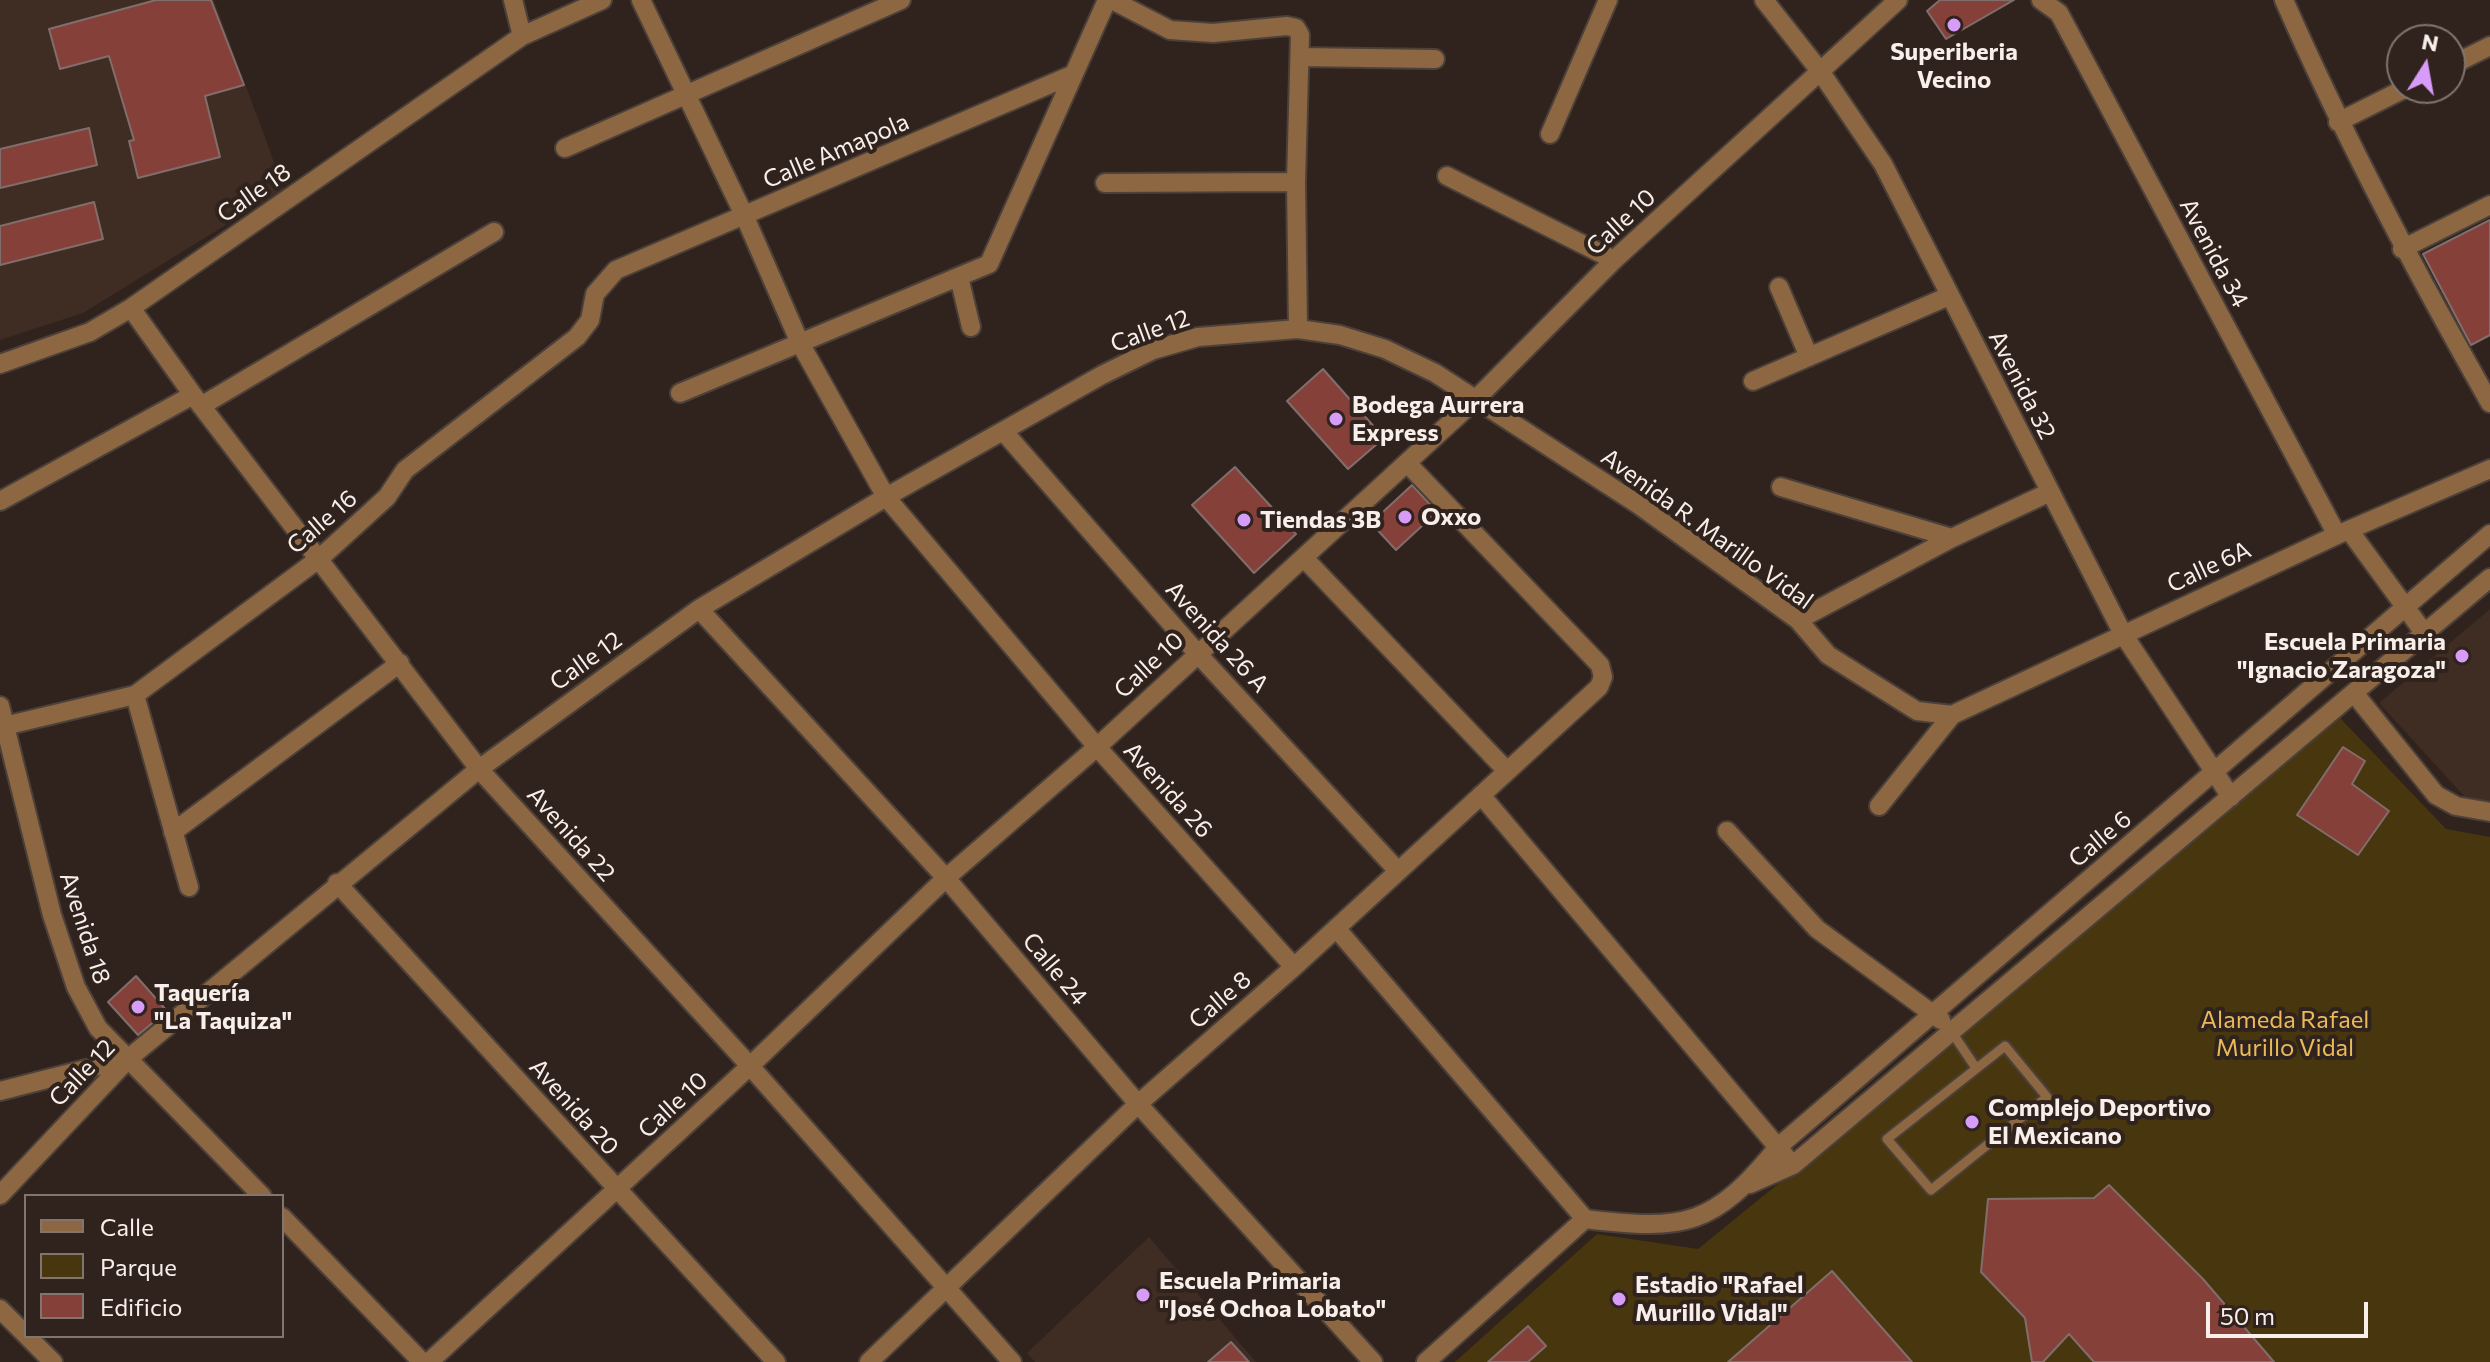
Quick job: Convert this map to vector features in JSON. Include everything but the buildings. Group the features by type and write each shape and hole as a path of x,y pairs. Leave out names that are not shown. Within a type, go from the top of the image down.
{"street":[{"path":"513,0 522,36"},
{"name":"Calle 18","path":"0,364 90,332 131,308 522,36 602,0"},
{"name":"Avenida 26","path":"641,0 688,94 800,343 886,497 1097,747 1294,967"},
{"path":"565,148 901,0"},
{"path":"680,393 989,264 1110,0 1170,30 1213,33 1296,28 1300,35 1296,182 1298,329"},
{"path":"1550,134 1608,0"},
{"name":"Avenida 32","path":"1764,0 1820,71 1883,164 2123,634 2231,797"},
{"name":"Calle 10","path":"429,1362 617,1191 946,878 1097,747 1474,401 1614,260 1898,0"},
{"name":"Avenida 34","path":"2041,0 2059,13 2343,532 2425,634"},
{"path":"2284,0 2338,122 2402,249 2490,403"},
{"path":"2466,58 2490,46"},
{"path":"1300,57 1435,59"},
{"name":"Calle Amapola","path":"616,270 1074,74"},
{"path":"2338,122 2386,98"},
{"path":"1447,176 1614,260"},
{"path":"1105,183 1296,182"},
{"path":"2402,249 2490,205"},
{"path":"0,501 197,401 494,232"},
{"name":"Calle 16","path":"3,726 135,695 320,558 387,497 405,470 577,337 590,320 595,294 616,270"},
{"path":"959,277 971,327"},
{"path":"1779,287 1809,357"},
{"path":"1753,381 1949,296"},
{"name":"Avenida 22","path":"131,308 197,401 479,769 750,1066 1012,1362"},
{"name":"Calle 12","path":"0,1195 129,1058 337,883 479,769 699,609 886,497 1102,375 1153,350 1198,337 1298,329 1340,335 1385,349 1435,373 1474,401"},
{"name":"Avenida R. Marillo Vidal","path":"1474,401 1639,505 1798,620 1828,655 1917,711 1952,715"},
{"name":"Avenida 26 A","path":"1004,432 1197,653 1398,871"},
{"name":"Calle 8","path":"869,1362 1138,1104 1294,967 1599,687 1603,677 1600,665 1407,463"},
{"name":"Calle 6A","path":"1952,715 2343,532 2490,469"},
{"path":"1781,487 1952,538"},
{"path":"1798,620 1952,538 2050,492"},
{"name":"Calle 6","path":"1585,1219 1639,1224 1694,1219 1720,1208 1747,1185 1778,1147 2490,534"},
{"path":"1304,558 1507,771"},
{"name":"Calle 6","path":"1747,1185 1793,1165 2490,578"},
{"name":"Calle 24","path":"699,609 946,878 1138,1104 1373,1362"},
{"path":"173,832 400,663"},
{"path":"2354,693 2436,795 2456,806 2490,812"},
{"path":"135,695 189,887"},
{"name":"Avenida 18","path":"0,706 52,915 76,987 98,1028 260,1194"},
{"path":"1879,806 1952,715"},
{"path":"1481,795 1793,1165"},
{"path":"1727,831 1817,929 1934,1012 1951,1031"},
{"name":"Avenida 20","path":"337,883 776,1362"},
{"path":"1336,928 1585,1219 1426,1362"},
{"path":"0,1091 129,1058"},
{"path":"284,1219 422,1362"},
{"path":"0,1309 24,1334"},
{"path":"28,1338 53,1362"}],"lane":[{"path":"1951,1031 1976,1068"},
{"path":"2005,1046 2047,1097 1931,1190 1887,1139 1976,1068 2005,1046"}],"shaded area":[{"path":"0,0 214,0 284,189 83,313 0,340"},
{"name":"Escuela Primaria \"Ignacio Zaragoza\"","path":"2490,609 2490,802 2464,796 2379,703"},
{"name":"Escuela Primaria \"José Ochoa Lobato\"","path":"1149,1237 1256,1362 1035,1362 1027,1353"}],"green space":[{"name":"Alameda Rafael Murillo Vidal","path":"2340,718 2446,829 2490,837 2490,1362 1455,1362 1597,1234 1698,1249 1992,1010"}],"place":[{"name":"Superiberia Vecino","path":"1954,25"},
{"name":"Bodega Aurrera Express","path":"1336,419"},
{"name":"Oxxo","path":"1405,517"},
{"name":"Tiendas 3B","path":"1244,520"},
{"name":"Escuela Primaria \"Ignacio Zaragoza\"","path":"2462,656"},
{"name":"Taquería \"La Taquiza\"","path":"138,1007"},
{"name":"Complejo Deportivo El Mexicano","path":"1972,1122"},
{"name":"Escuela Primaria \"José Ochoa Lobato\"","path":"1143,1295"},
{"name":"Estadio \"Rafael Murillo Vidal\"","path":"1619,1299"}]}
